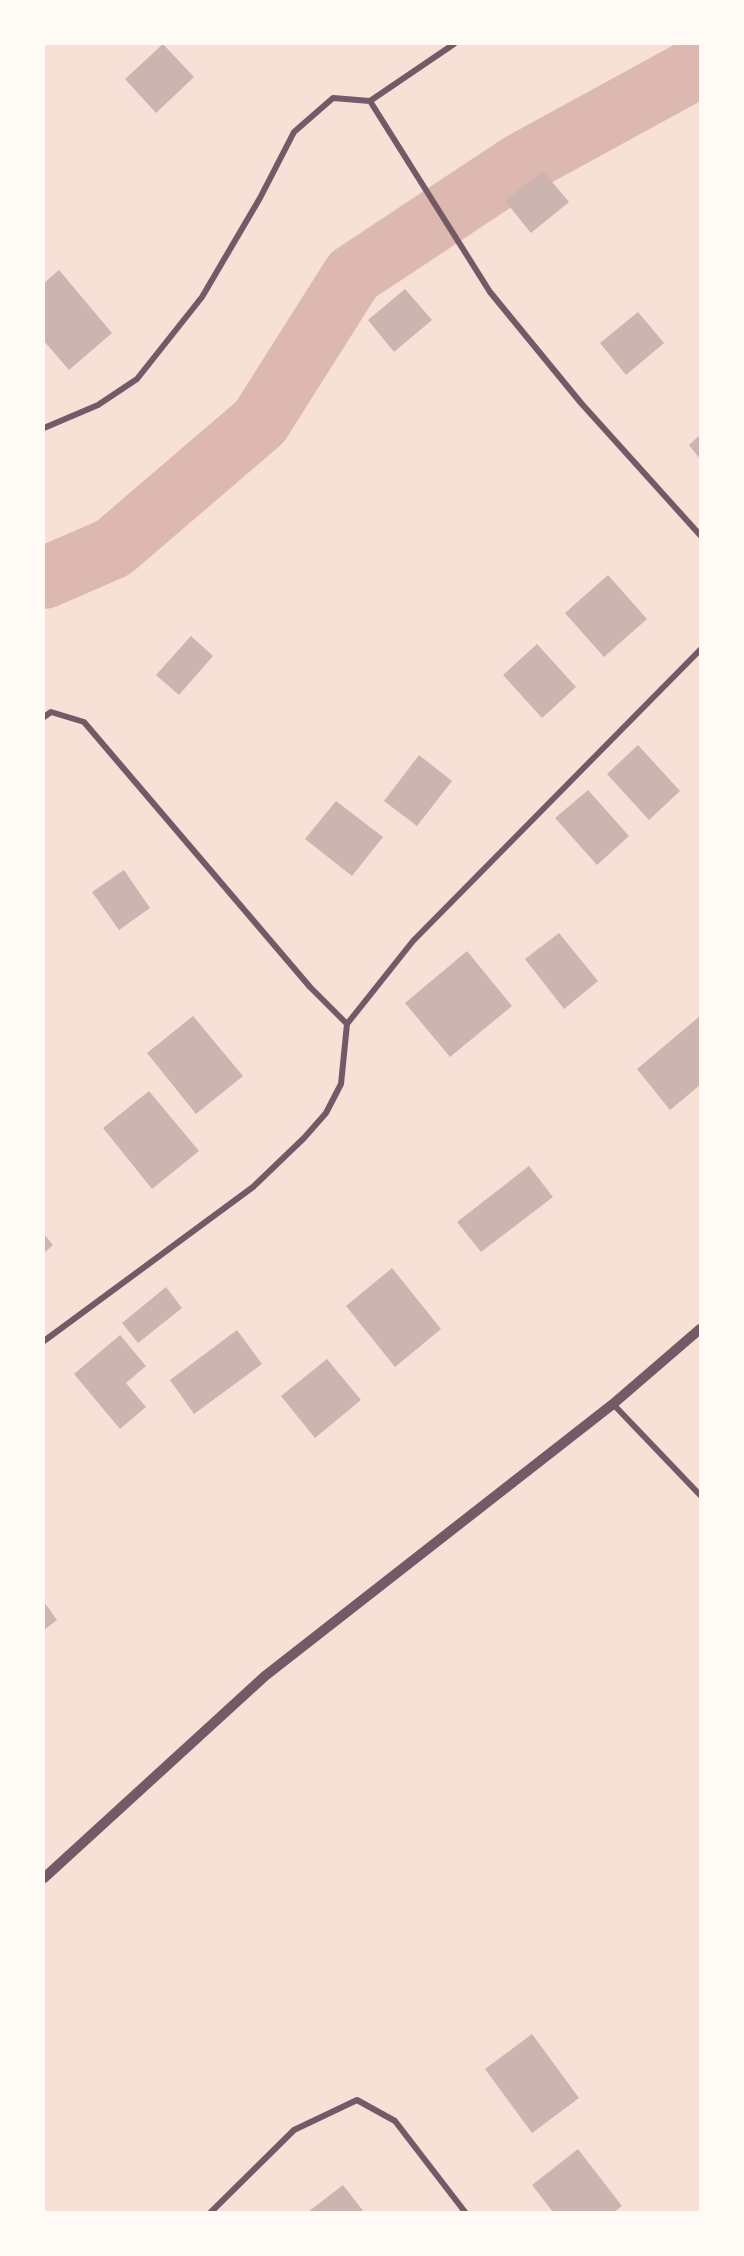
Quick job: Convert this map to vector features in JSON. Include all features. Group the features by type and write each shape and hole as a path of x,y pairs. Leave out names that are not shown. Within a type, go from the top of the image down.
{"street":[{"path":"44,428 98,405 137,379 202,297 260,198 294,132 333,98 370,101 454,44"},
{"path":"370,101 490,292 580,403 700,535"},
{"path":"44,1341 253,1187 304,1138 326,1113 341,1084 347,1024 412,941 700,650"},
{"path":"44,717 51,712 84,722 310,987 347,1024"},
{"path":"44,1878 265,1676 613,1404 700,1329"},
{"path":"613,1404 700,1495"},
{"path":"211,2212 294,2130 357,2100 395,2121 465,2212"}],"building":[{"path":"163,44 194,77 156,113 125,79"},
{"path":"543,171 569,202 531,233 505,201"},
{"path":"59,270 112,333 69,370 44,341 44,283"},
{"path":"405,289 432,320 394,352 368,320"},
{"path":"638,312 664,343 626,375 600,343"},
{"path":"700,435 700,459 689,445"},
{"path":"608,575 647,619 604,657 565,613"},
{"path":"191,636 213,656 179,695 156,675"},
{"path":"537,644 576,687 542,718 503,675"},
{"path":"638,745 680,791 649,820 607,774"},
{"path":"419,755 452,781 417,826 384,801"},
{"path":"588,790 629,836 597,865 555,818"},
{"path":"336,801 383,837 352,876 305,839"},
{"path":"124,870 150,908 119,930 92,892"},
{"path":"559,933 598,981 564,1009 525,959"},
{"path":"467,951 512,1006 450,1057 405,1003"},
{"path":"193,1016 243,1076 196,1114 147,1053"},
{"path":"700,1016 700,1085 670,1110 637,1069"},
{"path":"149,1091 199,1151 152,1189 103,1128"},
{"path":"529,1166 553,1197 481,1252 457,1222"},
{"path":"44,1234 53,1245 44,1253"},
{"path":"392,1268 441,1329 395,1367 346,1306"},
{"path":"166,1287 182,1308 138,1343 122,1323"},
{"path":"237,1330 262,1364 194,1414 170,1380"},
{"path":"120,1335 146,1366 126,1383 146,1407 120,1429 74,1374"},
{"path":"327,1359 361,1400 315,1438 281,1396"},
{"path":"44,1602 57,1620 44,1630"},
{"path":"532,2034 579,2098 532,2133 485,2069"},
{"path":"578,2149 622,2206 614,2212 553,2212 532,2185"},
{"path":"343,2185 364,2212 308,2212"}],"waterway":[{"path":"44,578 113,548 260,422 353,275 519,165 700,66"}]}
